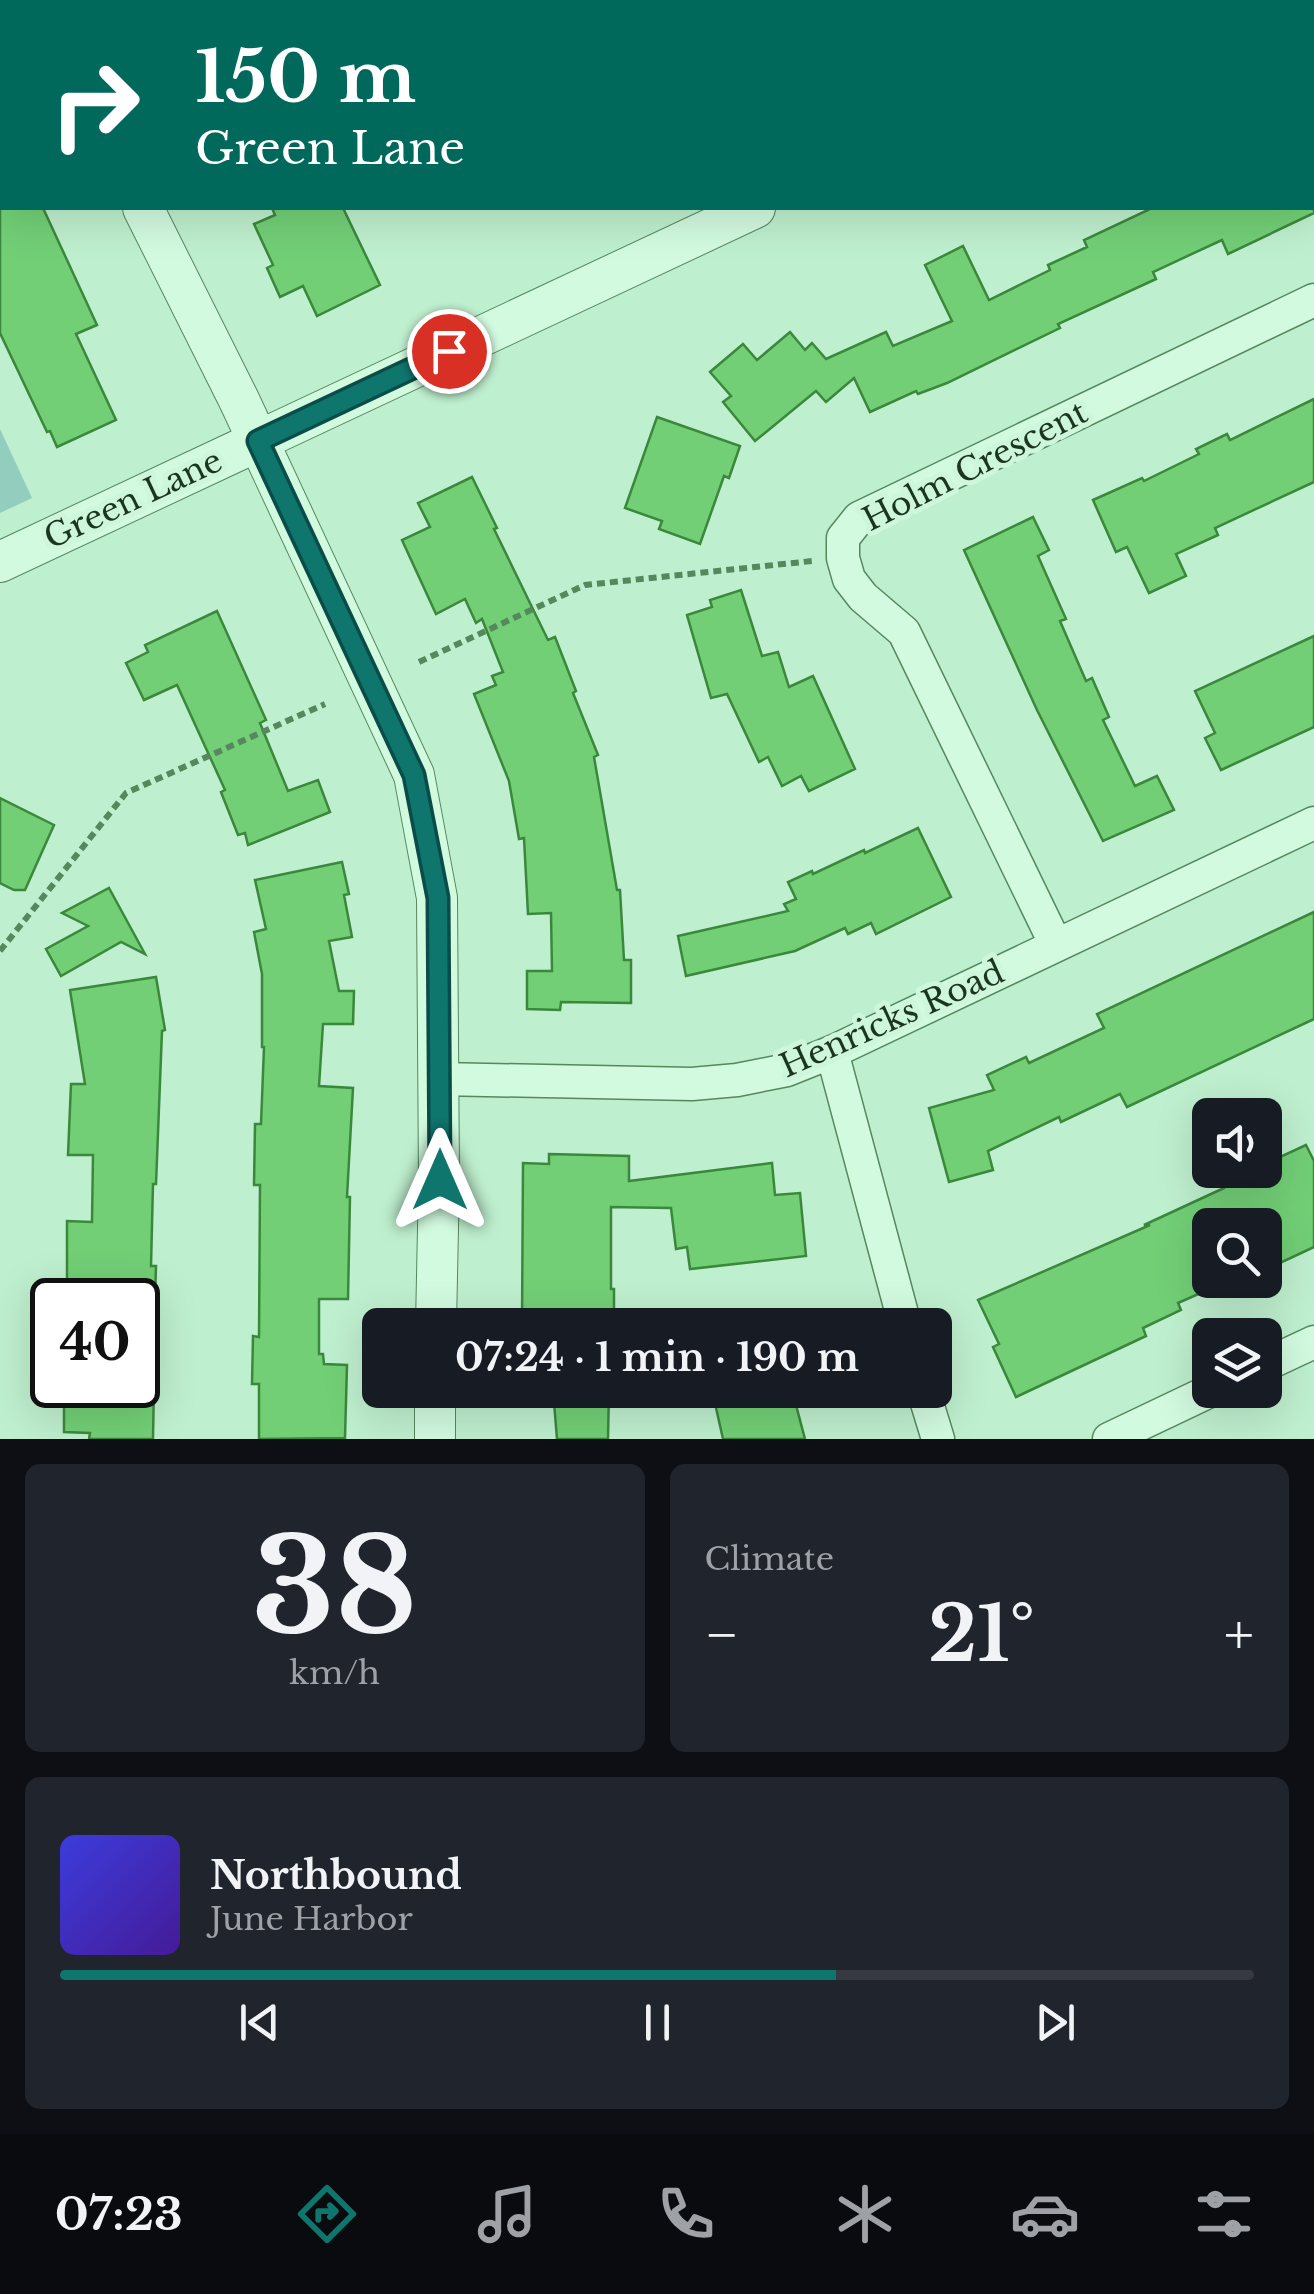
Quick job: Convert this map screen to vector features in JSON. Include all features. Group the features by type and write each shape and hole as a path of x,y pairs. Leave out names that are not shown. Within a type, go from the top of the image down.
{"street":[{"path":"144,210 258,441 414,775 438,898 436,1308"},
{"name":"Green Lane","path":"0,562 751,210"},
{"name":"Holm Crescent","path":"1056,945 904,632 863,597 850,579 843,558 843,538 859,518 1314,300"},
{"name":"Henricks Road","path":"439,1079 692,1084 787,1070 1314,822"},
{"path":"832,1052 900,1308"},
{"path":"1282,1357 1314,1342"},
{"path":"1109,1439 1192,1400"},
{"path":"435,1408 435,1439"},
{"path":"929,1408 938,1439"}],"path":[{"path":"419,662 586,585 843,558"},
{"path":"0,952 126,792 324,704"}],"shaded area":[{"path":"0,429 32,498 0,513"}],"building":[{"path":"0,210 44,210 97,325 76,334 116,420 57,447 0,333"},
{"path":"273,210 344,210 380,285 317,316 303,286 280,297 267,268 273,265 254,224 275,215"},
{"path":"1148,210 1314,210 1228,254 1222,240 1153,272 1156,279 1058,324 1060,328 947,383 918,394 916,391 870,412 854,378 826,402 816,391 755,441 723,402 731,396 710,372 743,344 757,360 790,332 805,350 812,343 826,359 886,332 893,346 952,321 925,265 963,246 989,300 1087,247 1084,240"},
{"path":"1314,399 1314,482 1215,528 1218,535 1176,554 1186,576 1149,593 1127,547 1116,552 1093,500 1199,454 1196,449 1227,434 1230,440"},
{"path":"657,417 740,446 729,478 724,476 700,544 659,529 662,521 625,508"},
{"path":"472,477 548,640 555,637 598,755 594,757 620,890 624,960 631,960 631,1003 561,1002 560,1010 527,1009 527,971 552,971 551,913 528,914 524,838 519,839 509,781 474,694 496,685 492,676 503,672 482,619 476,623 465,599 436,614 402,540 430,527 418,503"},
{"path":"1033,517 1049,550 1038,556 1066,619 1060,621 1086,681 1092,678 1109,717 1103,720 1135,786 1157,776 1174,810 1103,841 1037,710 964,550"},
{"path":"741,590 762,656 778,652 789,687 813,676 855,769 809,791 801,776 782,786 768,757 759,762 727,694 711,698 687,615 712,607 710,600"},
{"path":"217,611 266,720 260,723 288,791 318,780 330,812 248,845 245,833 238,835 221,792 225,790 177,685 144,700 126,663 148,652 145,645"},
{"path":"1314,636 1314,727 1221,770 1205,738 1215,733 1195,691"},
{"path":"0,798 54,825 25,890 0,883"},
{"path":"918,828 951,897 876,934 871,923 848,934 845,928 795,951 686,976 678,936 788,911 784,904 796,899 788,882"},
{"path":"342,862 352,937 329,941 339,991 354,991 353,1024 323,1024 319,1086 353,1088 347,1197 348,1299 319,1299 319,1354 323,1354 324,1364 347,1365 345,1438 259,1439 259,1384 252,1384 253,1336 259,1337 260,1185 254,1185 255,1124 261,1124 264,1047 262,974 254,932 266,929 255,880"},
{"path":"109,888 145,954 121,942 61,976 46,949 88,926 62,913"},
{"path":"1314,912 1314,1019 1127,1107 1120,1094 1061,1122 1059,1117 988,1151 993,1170 949,1182 929,1108 994,1090 987,1075 1026,1057 1029,1063 1104,1028 1097,1014"},
{"path":"156,977 165,1030 153,1184 151,1266 156,1266 156,1278 67,1278 67,1221 92,1222 93,1155 68,1155 71,1084 85,1084 70,990"},
{"path":"1306,1145 1314,1161 1314,1247 1282,1262 1282,1208 1192,1208 1192,1297 1178,1303 1181,1310 1143,1328 1146,1336 1016,1397 993,1347 999,1344 978,1300 1150,1225 1144,1225 1224,1188 1282,1188 1282,1156"},
{"path":"549,1154 629,1156 629,1181 772,1163 775,1195 800,1193 806,1256 690,1269 687,1247 676,1249 671,1208 611,1207 614,1308 522,1308 523,1163 549,1164"},
{"path":"64,1408 154,1408 153,1439 89,1439 90,1433 64,1432"},
{"path":"554,1408 609,1408 608,1439 557,1439"},
{"path":"716,1408 797,1408 805,1439 723,1439"}],"route":[{"path":"440,1180 438,898 414,775 258,441 449,351"}]}
